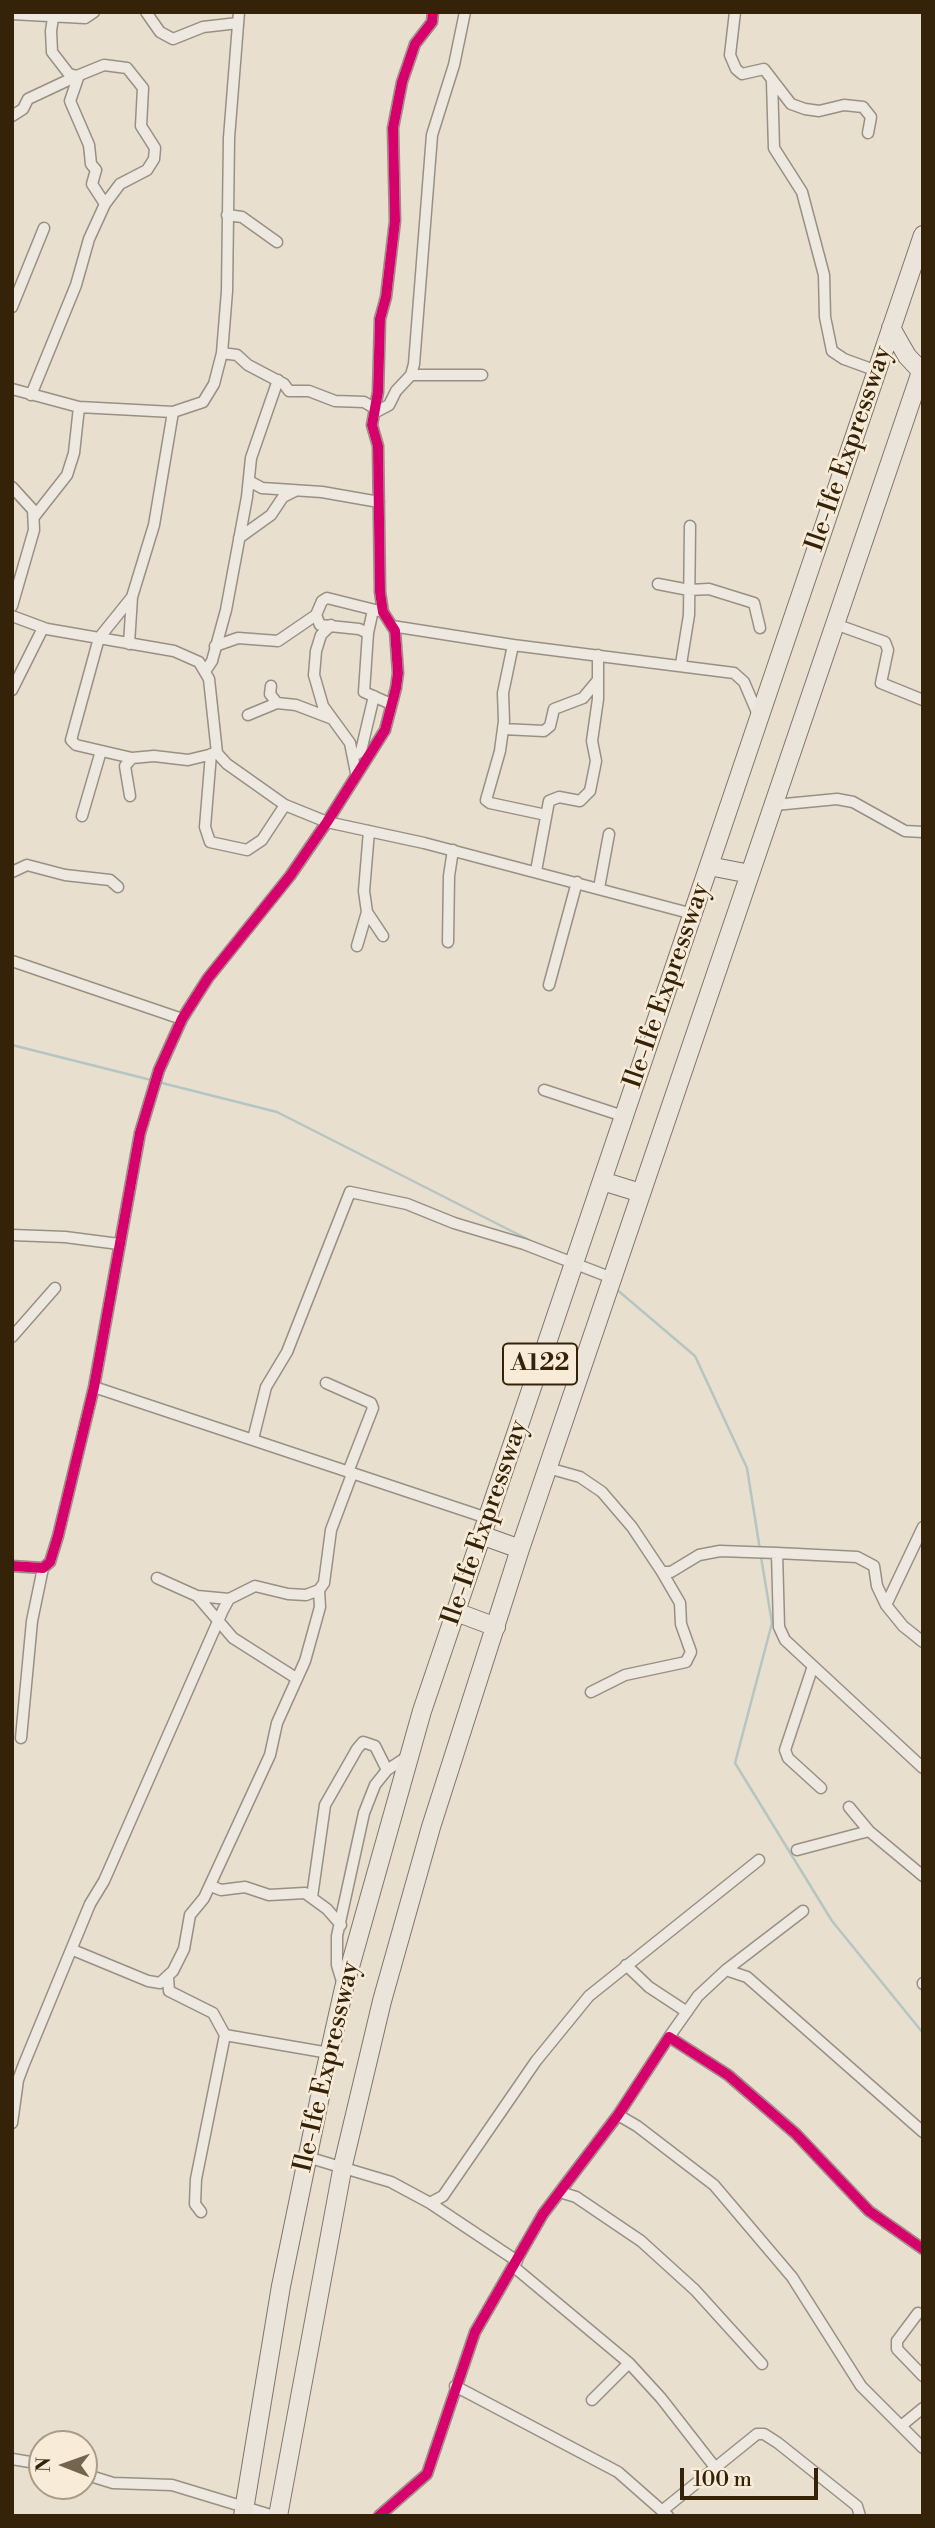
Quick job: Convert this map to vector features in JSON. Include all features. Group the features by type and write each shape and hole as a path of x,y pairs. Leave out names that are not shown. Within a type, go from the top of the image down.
{"highway":[{"name":"Ile-Ife Expressway","path":"244,2510 281,2286 329,2053 344,1988 410,1755 481,1535 923,235"},
{"path":"891,328 907,356 922,369"},
{"name":"Ile-Ife Expressway","path":"276,2516 344,2165 407,1908 455,1747 922,369"},
{"path":"709,866 750,874"},
{"path":"602,1181 641,1193"},
{"path":"481,1535 520,1549"},
{"path":"456,1612 496,1627"}],"street":[{"path":"12,14 85,18 94,12"},
{"path":"12,389 79,407 173,412 202,402 214,384 222,353 228,291 227,215 239,18 173,38 160,32 146,12"},
{"path":"21,1738 32,1621 43,1568 50,1562 58,1536 94,1387 146,1106 182,1019 208,978 290,876 385,730 398,673 385,617 374,410 378,392 380,319 386,297 395,220 393,128 402,82 415,44 432,22 433,12"},
{"path":"374,410 388,405 396,391 411,375 432,135 454,65 465,12"},
{"path":"734,12 730,55 736,69 743,74 764,69 791,104 805,109 819,111 844,105 863,107 870,117 868,133"},
{"path":"56,15 52,52 69,74 78,75"},
{"path":"12,116 23,109 28,99 78,75 104,65 127,68 143,88 141,126 155,148 154,159 147,170 120,184 105,204 89,239 76,285 31,395"},
{"path":"78,75 70,101 89,145 88,158 96,170 92,184 105,204"},
{"path":"772,81 774,148 802,192 824,275 825,317 832,351 844,359 877,371"},
{"path":"227,215 242,217 277,242"},
{"path":"12,307 44,228"},
{"path":"222,353 237,355 248,365 278,380 295,393 309,391 335,401 364,402 374,410"},
{"path":"411,375 482,375"},
{"path":"278,380 251,458 221,631 205,670 214,754 205,827 211,842 247,850 262,840 285,805"},
{"path":"34,517 67,475 74,453 79,407"},
{"path":"129,644 132,597 154,525 173,412"},
{"path":"249,481 262,488 379,502"},
{"path":"12,487 33,510 34,517 34,530 12,606"},
{"path":"239,538 271,515 283,497 296,490"},
{"path":"681,664 689,590 690,526"},
{"path":"658,584 689,590 709,589 754,603 760,628"},
{"path":"132,597 99,638 71,740 76,745 132,758 154,756 188,760 214,754"},
{"path":"215,646 238,638 278,641 316,615 322,601 327,598 385,617 513,645 681,664 734,673 744,682 760,717"},
{"path":"316,615 320,625 359,629 368,634"},
{"path":"12,616 43,628 174,651 199,662 205,670"},
{"path":"385,617 368,634 364,692 391,704"},
{"path":"368,634 385,617"},
{"path":"835,624 885,642 888,650 881,683 923,700"},
{"path":"331,625 321,635 316,651 314,675 323,706 350,743 356,773"},
{"path":"12,690 43,628"},
{"path":"513,645 503,692 503,729 486,800 546,815"},
{"path":"536,871 549,801 559,797 580,801 590,791 596,761 592,741 598,655"},
{"path":"503,729 544,731 550,726 554,709 583,698 598,680"},
{"path":"271,687 270,694 277,704"},
{"path":"353,757 361,751 374,696"},
{"path":"248,715 277,704 296,705 330,718"},
{"path":"82,816 101,751"},
{"path":"214,754 285,805 327,822 453,850 693,914"},
{"path":"130,796 125,766 132,758"},
{"path":"211,776 227,764"},
{"path":"775,805 837,799 853,802 905,831 923,832"},
{"path":"357,946 367,912 364,891 369,831"},
{"path":"599,888 609,834"},
{"path":"447,942 449,876 453,850"},
{"path":"12,872 27,865 65,875 110,880 118,887"},
{"path":"549,985 577,882"},
{"path":"367,912 383,936"},
{"path":"12,961 182,1019"},
{"path":"544,1090 623,1116"},
{"path":"253,1439 266,1387 287,1352 349,1192 407,1204 465,1227 524,1244 612,1279"},
{"path":"12,1235 65,1237 119,1244"},
{"path":"12,1337 55,1287"},
{"path":"157,1578 197,1596 229,1599 255,1586 288,1594 306,1595 319,1590 324,1583 331,1530 373,1408 371,1403 326,1383"},
{"path":"94,1387 487,1518"},
{"path":"548,1468 580,1477 602,1492 632,1527 680,1603 681,1624 691,1652 686,1662 625,1675 591,1692"},
{"path":"886,1605 923,1527"},
{"path":"662,1572 671,1572 699,1555 720,1551 857,1557 874,1566 877,1586 886,1605 903,1626 923,1642"},
{"path":"778,1553 781,1633 813,1667 923,1768"},
{"path":"12,1566 43,1568"},
{"path":"73,1951 148,1981 160,1983 168,1977 184,1949 190,1915 211,1886 270,1755 277,1723 305,1661 320,1607 319,1590"},
{"path":"197,1596 233,1638 296,1678"},
{"path":"12,2123 18,2080 90,1904 104,1881 229,1599"},
{"path":"813,1667 785,1750 788,1758 821,1788"},
{"path":"312,1897 325,1805 363,1742 375,1746 387,1770"},
{"path":"344,1988 337,1965 337,1936 363,1813 375,1785 387,1770 410,1755"},
{"path":"849,1807 869,1831 923,1877"},
{"path":"797,1850 869,1831"},
{"path":"430,2203 443,2196 560,2029 589,1996 759,1860"},
{"path":"211,1886 221,1890 245,1887 270,1895 305,1893 327,1909 341,1925"},
{"path":"327,1909 345,1907"},
{"path":"379,2516 427,2474 475,2332 543,2214 618,2115 698,1996 726,1970 803,1911"},
{"path":"626,1965 649,1987 687,2012"},
{"path":"726,1970 747,1977 923,2132"},
{"path":"168,1977 169,1992 214,2014 225,2035 196,2179 195,2204 201,2212"},
{"path":"225,2035 329,2053"},
{"path":"669,2037 728,2075 796,2134 869,2211 923,2249"},
{"path":"618,2115 680,2157 715,2185 738,2210 792,2277 861,2386 923,2448"},
{"path":"307,2157 344,2165 391,2182 430,2203 516,2264 629,2363 667,2405 714,2466"},
{"path":"560,2192 576,2197 641,2241 723,2318 762,2364"},
{"path":"918,2313 897,2341 897,2349 923,2376"},
{"path":"592,2400 629,2363"},
{"path":"455,2386 618,2472 666,2513 714,2466 749,2439 764,2434 857,2505 860,2516"},
{"path":"901,2426 923,2408"},
{"path":"98,2478 113,2483 172,2485 244,2510 276,2516"}],"waterway":[{"path":"12,1045 151,1080"},
{"path":"158,1082 277,1112 539,1245"},
{"path":"615,1288 695,1356 747,1468 760,1550"},
{"path":"761,1557 772,1623 735,1763 832,1921 923,2033"}],"cycle path":[{"path":"12,1566 43,1568 50,1562 58,1536 94,1387 140,1133 159,1070 182,1019 208,978 290,876 385,730 398,673 395,631 383,612 380,592 378,446 372,425 378,392 380,319 386,297 395,221 393,128 402,82 415,44 432,22 433,12"},
{"path":"379,2516 427,2474 475,2332 543,2214 618,2115 669,2037 728,2075 796,2134 869,2211 923,2249"}]}
